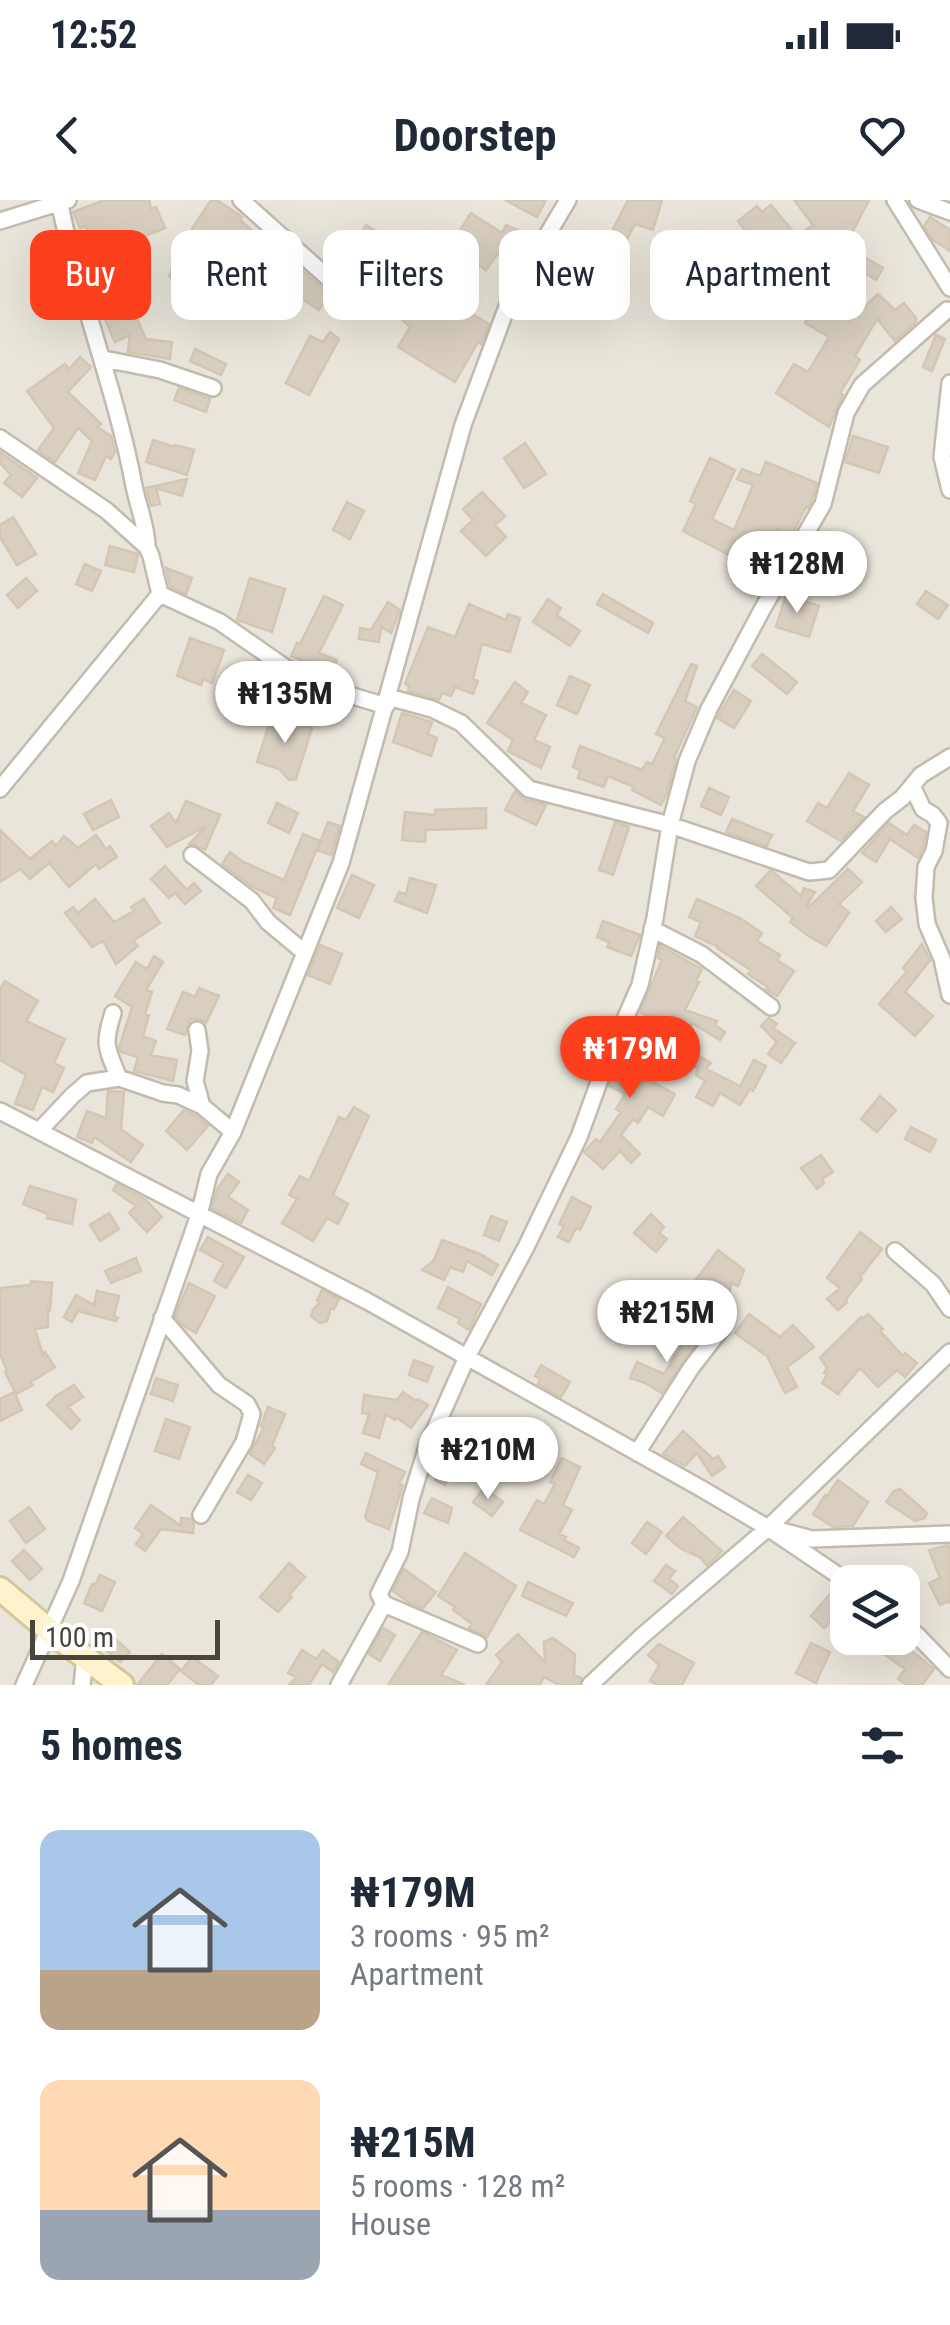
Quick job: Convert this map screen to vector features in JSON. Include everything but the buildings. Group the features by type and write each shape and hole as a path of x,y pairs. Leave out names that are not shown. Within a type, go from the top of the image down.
{"main road":[{"path":"0,1589 122,1685"}],"street":[{"path":"241,200 323,273"},
{"path":"24,1685 71,1581 199,1215 208,1174 232,1132 341,863 463,425 511,296 568,200"},
{"path":"895,200 949,301 950,328"},
{"path":"918,200 950,212"},
{"path":"0,221 63,201 65,233 124,430 160,594"},
{"path":"478,1644 384,1604 379,1594 400,1552 427,1447 466,1357 526,1247 578,1138 606,1060 640,985 670,824 688,761 709,709 823,504 846,413 862,385 949,301"},
{"path":"104,359 160,370 214,388"},
{"path":"950,383 942,456 950,490"},
{"path":"0,438 106,511 147,547"},
{"path":"160,594 220,622 306,682 432,709 462,723 529,789 670,824 809,872 830,870 920,775 950,757"},
{"path":"0,788 160,594"},
{"path":"912,786 923,809 933,814 938,823 934,851 926,867 924,898 927,924 942,959 950,994"},
{"path":"192,855 252,902 268,922 305,953"},
{"path":"652,929 701,954 771,1007"},
{"path":"112,1013 107,1049 118,1078"},
{"path":"198,1030 200,1051 195,1081 202,1106"},
{"path":"39,1132 87,1083 118,1078 202,1106 232,1132"},
{"path":"178,1095 195,1081"},
{"path":"0,1111 367,1301 638,1452 768,1528 830,1570"},
{"path":"894,1252 933,1284 950,1309"},
{"path":"162,1318 219,1385 247,1404 252,1414 244,1442 201,1515"},
{"path":"638,1452 691,1368 722,1328"},
{"path":"590,1685 768,1528 950,1352"},
{"path":"768,1528 812,1539 950,1534"},
{"path":"338,1685 384,1604"},
{"path":"920,1638 950,1669"},
{"path":"82,1685 84,1657"}],"shaded area":[{"path":"0,200 950,200 950,1685 0,1685"}]}
